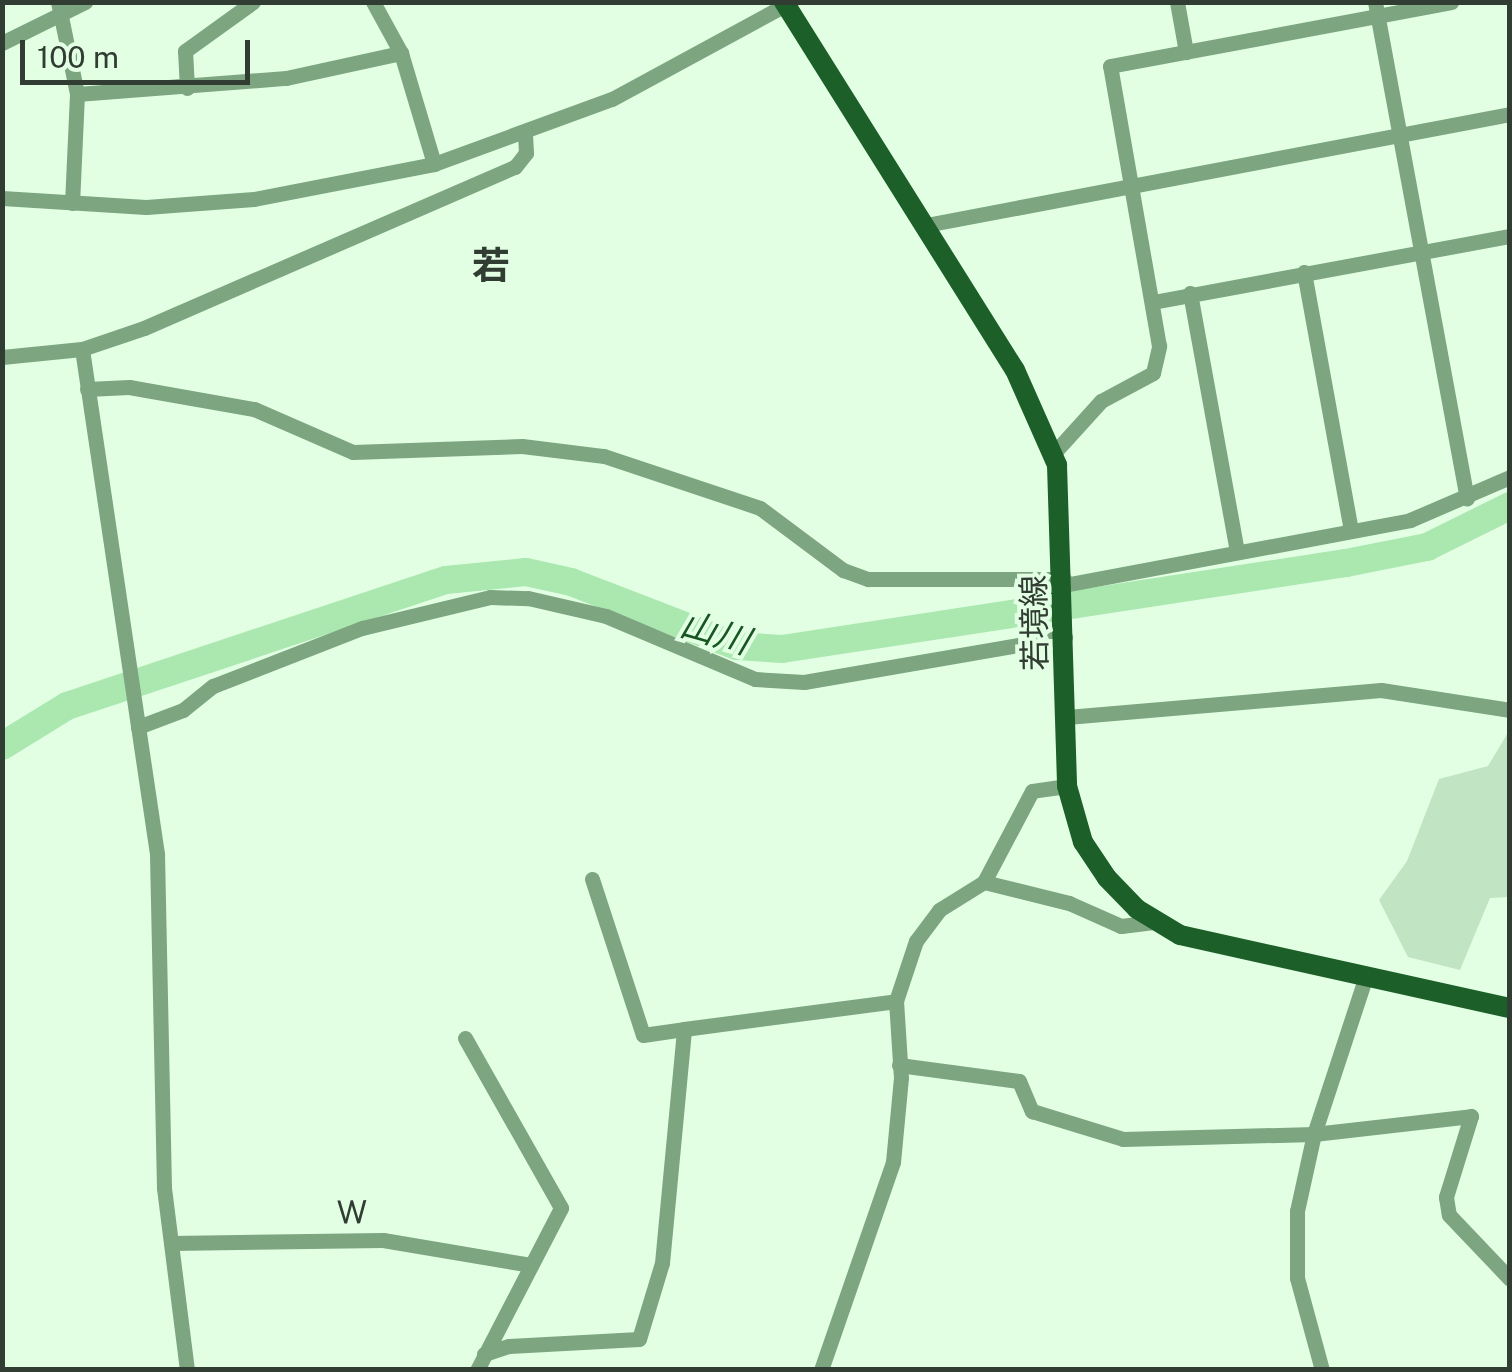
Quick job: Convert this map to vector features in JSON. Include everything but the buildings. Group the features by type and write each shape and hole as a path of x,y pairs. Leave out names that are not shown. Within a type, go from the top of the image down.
{"main road":[{"name":"若境線","path":"787,4 1016,370 1053,454 1063,504 1067,786 1089,851 1119,893 1156,922 1218,945 1510,1008"}],"street":[{"path":"2,42 60,9 85,2"},
{"path":"187,88 185,51 252,2"},
{"path":"373,2 401,53 434,164"},
{"path":"1178,2 1186,52"},
{"path":"1053,454 1102,401 1153,373 1159,346 1110,66 1376,10 1451,2"},
{"path":"2,198 146,207 254,199 434,164 526,134 612,99 787,4"},
{"path":"60,9 76,94 72,203"},
{"path":"1376,10 1466,499"},
{"path":"76,94 286,78 401,53"},
{"path":"926,225 1510,114"},
{"path":"2,357 82,349 515,167 526,153 526,134"},
{"path":"1153,302 1510,236"},
{"path":"1304,272 1351,531"},
{"path":"1190,294 1237,552"},
{"path":"82,349 158,854 164,1188 187,1370"},
{"path":"86,389 130,388 254,410 353,452 522,446 604,456 760,508 843,570 868,579 1064,587 1410,520 1510,477"},
{"path":"138,727 183,710 212,686 362,628 490,597 528,598 606,616 754,679 804,682 1065,632"},
{"path":"1066,718 1381,690 1510,710"},
{"path":"984,882 1032,791 1067,786"},
{"path":"592,879 643,1035 896,1001"},
{"path":"821,1370 893,1162 899,1065 896,1001 924,924 960,892 984,882 1069,903 1103,921 1140,928 1156,922"},
{"path":"1322,1370 1294,1252 1314,1134 1365,979"},
{"path":"481,1362 510,1346 639,1339 662,1263 684,1029"},
{"path":"465,1038 561,1208 481,1362"},
{"path":"899,1065 1020,1081 1032,1111 1123,1139 1314,1134 1471,1116 1446,1197 1450,1215 1510,1279"},
{"name":"W","path":"171,1243 383,1240 530,1264"}],"green space":[{"path":"1509,731 1509,897 1490,898 1460,970 1408,957 1379,900 1407,861 1439,779 1488,766"}],"waterway":[{"name":"山川","path":"2,746 67,706 446,580 526,572 571,582 737,646 782,649 1346,563 1427,547 1510,506"}],"district":[{"name":"若","path":"491,266"}]}
